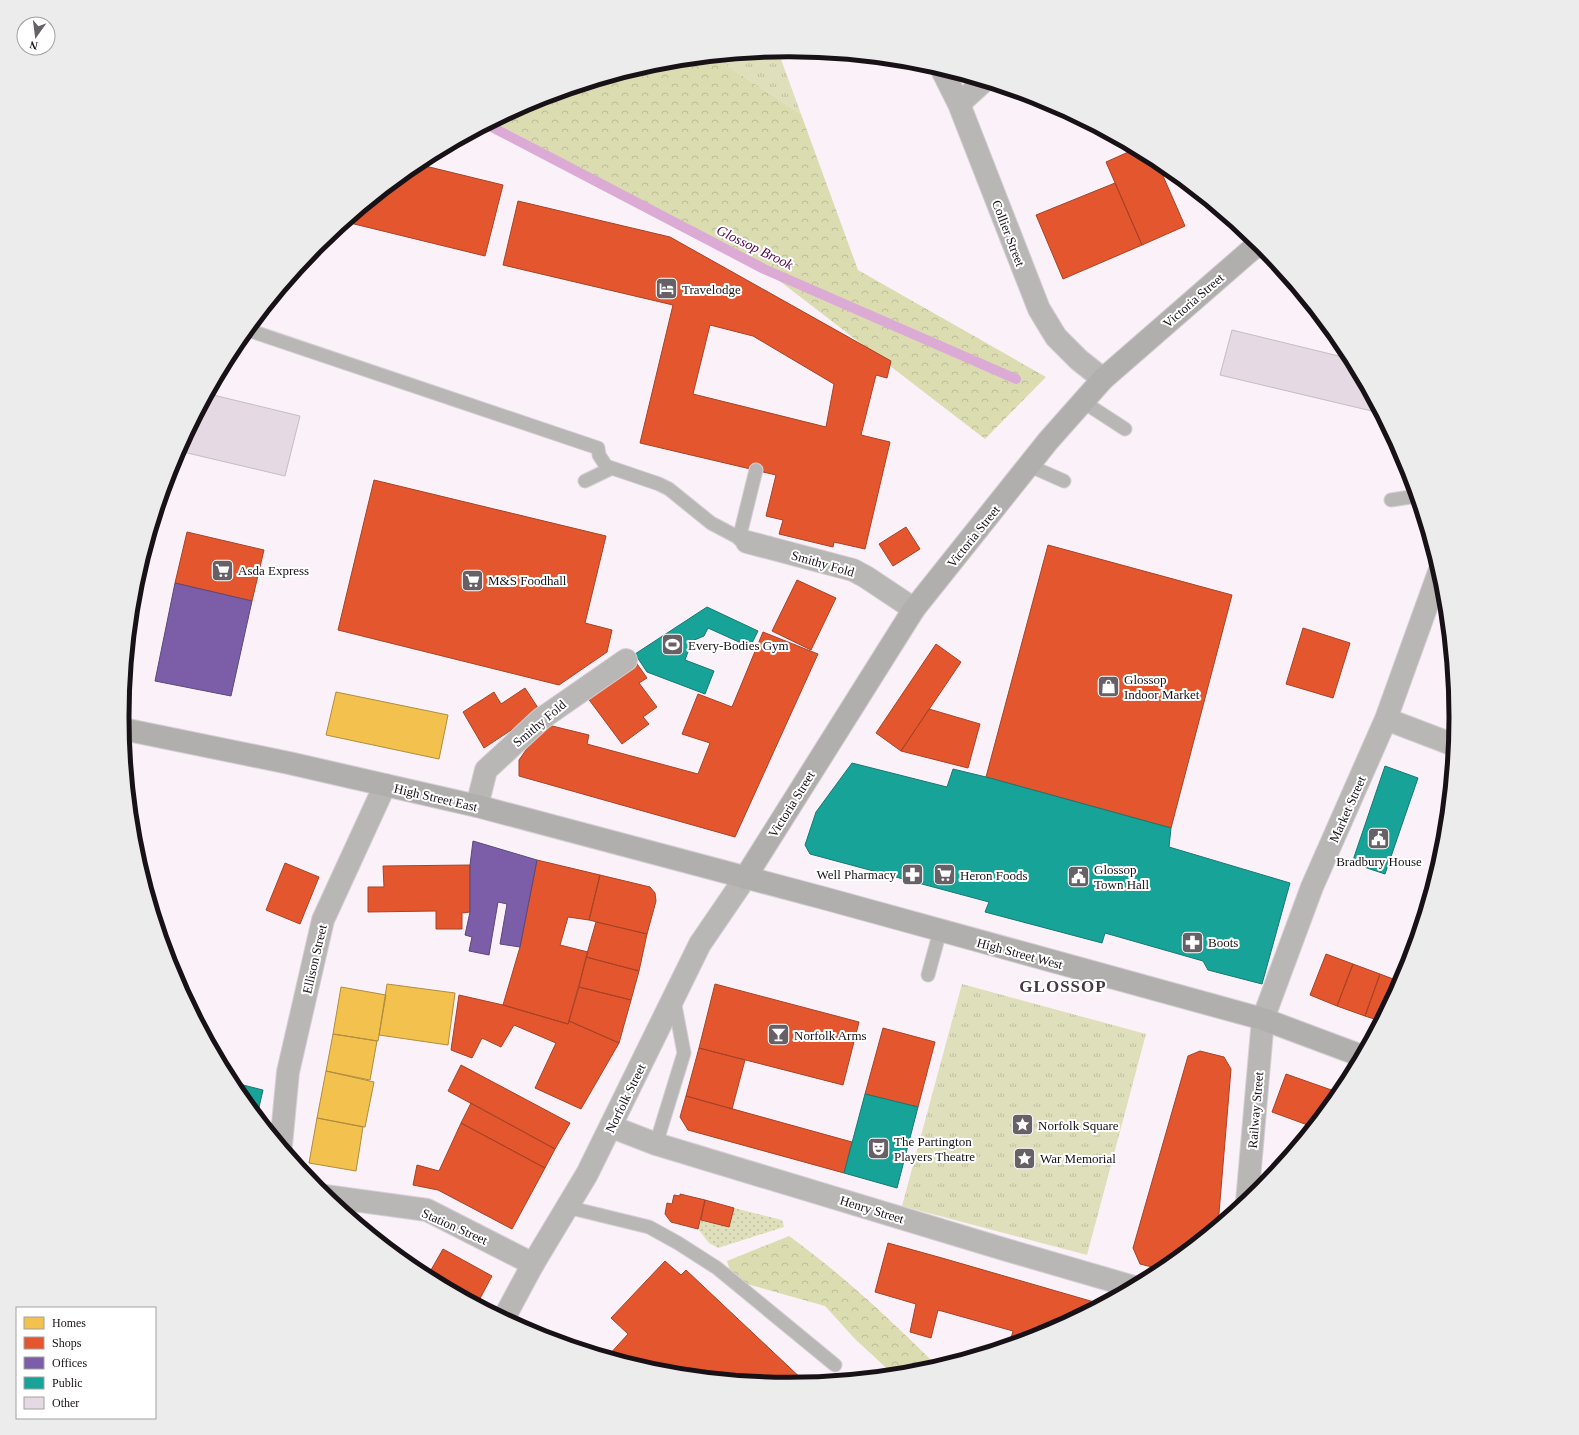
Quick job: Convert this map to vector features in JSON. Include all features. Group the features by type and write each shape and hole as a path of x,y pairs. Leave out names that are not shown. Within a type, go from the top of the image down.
{"main road":[{"name":"Victoria Street","path":"745,878 914,609 1030,466 1048,441 1103,379 1255,248"},
{"name":"High Street East","path":"129,730 289,763 476,806 745,878"},
{"name":"High Street West","path":"745,878 1263,1019 1358,1054"},
{"name":"Norfolk Street","path":"506,1314 533,1264 587,1174 612,1127 700,944 745,878"}],"street":[{"name":"Collier Street","path":"945,76 959,104 1039,309 1056,336 1079,360 1103,379"},
{"path":"959,104 979,85"},
{"name":"Smithy Fold","path":"743,541 853,570 914,609"},
{"name":"Market Street","path":"1263,1019 1312,887 1386,719 1435,582"},
{"name":"Smithy Fold","path":"476,806 486,770 541,719 626,660"},
{"path":"1386,719 1449,743"},
{"name":"Ellison Street","path":"282,1139 288,1072 323,920 385,785"},
{"name":"Railway Street","path":"1248,1193 1263,1019"},
{"name":"Henry Street","path":"612,1127 656,1144 1000,1248 1129,1284"},
{"name":"Station Street","path":"336,1197 427,1210 533,1264"}],"lane":[{"path":"253,332 598,448 602,462 612,468 650,480 669,489 711,523 743,541 756,470"},
{"path":"1082,401 1125,429"},
{"path":"1030,466 1064,481"},
{"path":"585,481 612,468"},
{"path":"1391,500 1412,497"},
{"path":"928,975 940,931"},
{"path":"656,1144 684,1053 674,998"},
{"path":"567,1208 649,1227 678,1242 717,1268 834,1365"}],"green space":[{"path":"780,57 801,114 720,61 746,58"},
{"path":"720,61 801,114 858,270 1046,377 985,439 764,269 498,124 537,107 577,92 661,70"},
{"name":"Norfolk Square","path":"962,984 1146,1034 1087,1255 902,1206"},
{"path":"734,1208 782,1220 784,1227 718,1248 709,1243 698,1229 701,1220 729,1227"},
{"path":"789,1236 866,1298 932,1362 888,1370 855,1339 825,1306 733,1280 727,1261"}],"building: Homes":[{"path":"336,692 448,715 439,759 326,735"},
{"path":"387,984 455,993 448,1045 379,1035"},
{"path":"341,987 386,995 378,1041 333,1034"},
{"path":"333,1034 377,1041 370,1080 326,1071"},
{"path":"326,1071 374,1082 365,1127 317,1118"},
{"path":"317,1118 363,1127 356,1171 309,1163"}],"building: Shops":[{"path":"1130,151 1161,172 1185,226 1142,245 1106,162"},
{"path":"426,166 503,185 485,256 351,223 387,193"},
{"path":"1115,183 1142,245 1063,279 1036,215"},
{"path":"518,201 670,237 891,361 887,378 876,375 861,435 890,442 865,549 834,542 833,547 779,534 783,520 766,516 776,475 640,443 673,305 503,265","holes":["710,325 753,336 834,384 826,427 693,394"]},
{"name":"M&S Foodhall","path":"374,480 606,536 585,623 612,630 607,652 559,685 338,630"},
{"path":"906,527 920,549 893,566 879,544"},
{"path":"187,532 264,550 252,601 175,583"},
{"name":"Glossop Indoor Market","path":"1048,545 1232,595 1171,828 986,777"},
{"path":"797,580 836,598 811,650 772,631"},
{"path":"1303,628 1350,643 1333,698 1286,684"},
{"path":"763,632 818,654 735,837 519,776 519,760 544,724 589,735 587,744 698,774 710,743 682,734 698,694 732,707"},
{"path":"936,644 961,662 901,751 876,733"},
{"path":"635,661 647,678 639,683 657,707 643,717 649,724 622,744 587,697"},
{"path":"525,688 540,711 484,748 463,712 494,692 501,704"},
{"path":"929,709 980,724 968,768 901,751"},
{"path":"537,860 600,875 589,920 568,917 560,945 588,952 568,1024 503,1005 520,947"},
{"path":"285,863 319,877 300,924 266,910"},
{"path":"470,865 470,912 462,913 462,929 436,929 436,911 368,912 368,887 384,887 383,866"},
{"path":"600,875 650,887 655,893 656,901 647,934 589,920"},
{"path":"596,922 647,934 639,971 586,957"},
{"path":"1326,954 1353,964 1337,1006 1310,995"},
{"path":"586,957 639,971 631,1000 579,987"},
{"path":"1353,964 1380,974 1365,1016 1337,1006"},
{"path":"1380,974 1396,980 1377,1020 1365,1016"},
{"name":"Norfolk Arms","path":"715,984 859,1022 843,1085 699,1048"},
{"path":"579,987 631,1000 619,1043 569,1021"},
{"path":"459,995 503,1005 568,1024 569,1021 619,1043 581,1109 535,1088 556,1043 514,1025 501,1047 482,1038 472,1058 451,1050"},
{"path":"883,1028 935,1042 918,1107 865,1094"},
{"path":"699,1048 745,1060 732,1109 686,1096"},
{"path":"1200,1051 1224,1057 1231,1069 1218,1220 1192,1242 1155,1268 1140,1264 1133,1248 1188,1056"},
{"path":"461,1065 570,1123 555,1149 448,1091"},
{"path":"1286,1074 1334,1091 1309,1126 1272,1112"},
{"path":"686,1096 852,1142 844,1173 688,1130 680,1117"},
{"path":"471,1103 555,1149 545,1168 461,1123"},
{"path":"461,1123 545,1168 512,1229 438,1190 413,1185 417,1165 439,1171"},
{"path":"680,1194 705,1200 698,1229 671,1222 665,1214 667,1203 672,1204 674,1195 680,1196"},
{"path":"705,1200 734,1208 729,1227 701,1220"},
{"path":"888,1243 1096,1303 1042,1328 1010,1340 1013,1331 938,1310 931,1338 910,1332 916,1304 875,1292"},
{"path":"443,1249 492,1276 479,1300 430,1272"},
{"path":"665,1261 681,1275 686,1270 800,1378 746,1377 703,1372 661,1365 611,1353 628,1334 611,1318"}],"building: Offices":[{"path":"175,583 252,601 231,696 155,681"},
{"path":"473,841 537,860 520,947 500,944 507,904 498,902 489,955 469,951 472,937 465,935 470,912 470,865"}],"building: Public":[{"path":"707,607 758,631 750,647 708,628 704,636 692,641 685,660 714,671 705,694 647,672 635,654"},
{"name":"Glossop Town Hall","path":"852,763 947,787 953,769 986,777 1171,828 1169,847 1290,883 1262,984 1208,970 1203,961 1105,933 1102,943 985,912 989,902 810,854 805,845 816,812"},
{"name":"Bradbury House","path":"1385,766 1418,778 1385,874 1352,863"},
{"path":"240,1084 263,1090 258,1110"},
{"path":"865,1094 918,1107 897,1188 844,1173"}],"building: Other":[{"path":"1232,330 1343,357 1362,387 1375,412 1220,375"},
{"path":"213,395 300,416 285,476 185,452"}],"waterway":[{"name":"Glossop Brook","path":"493,127 764,269 1016,379"}],"place":[{"name":"Travelodge","path":"666,289"},
{"name":"Asda Express","path":"223,570"},
{"name":"M&S Foodhall","path":"473,580"},
{"name":"Every-Bodies Gym","path":"673,645"},
{"name":"Glossop Indoor Market","path":"1109,686"},
{"name":"Bradbury House","path":"1379,839"},
{"name":"Well Pharmacy","path":"912,874"},
{"name":"Heron Foods","path":"945,875"},
{"name":"Glossop Town Hall","path":"1078,876"},
{"name":"Boots","path":"1193,942"},
{"name":"Norfolk Arms","path":"779,1035"},
{"name":"Norfolk Square","path":"1023,1125"},
{"name":"The Partington Players Theatre","path":"879,1148"},
{"name":"War Memorial","path":"1024,1158"}],"district":[{"name":"GLOSSOP","path":"1063,986"}]}
